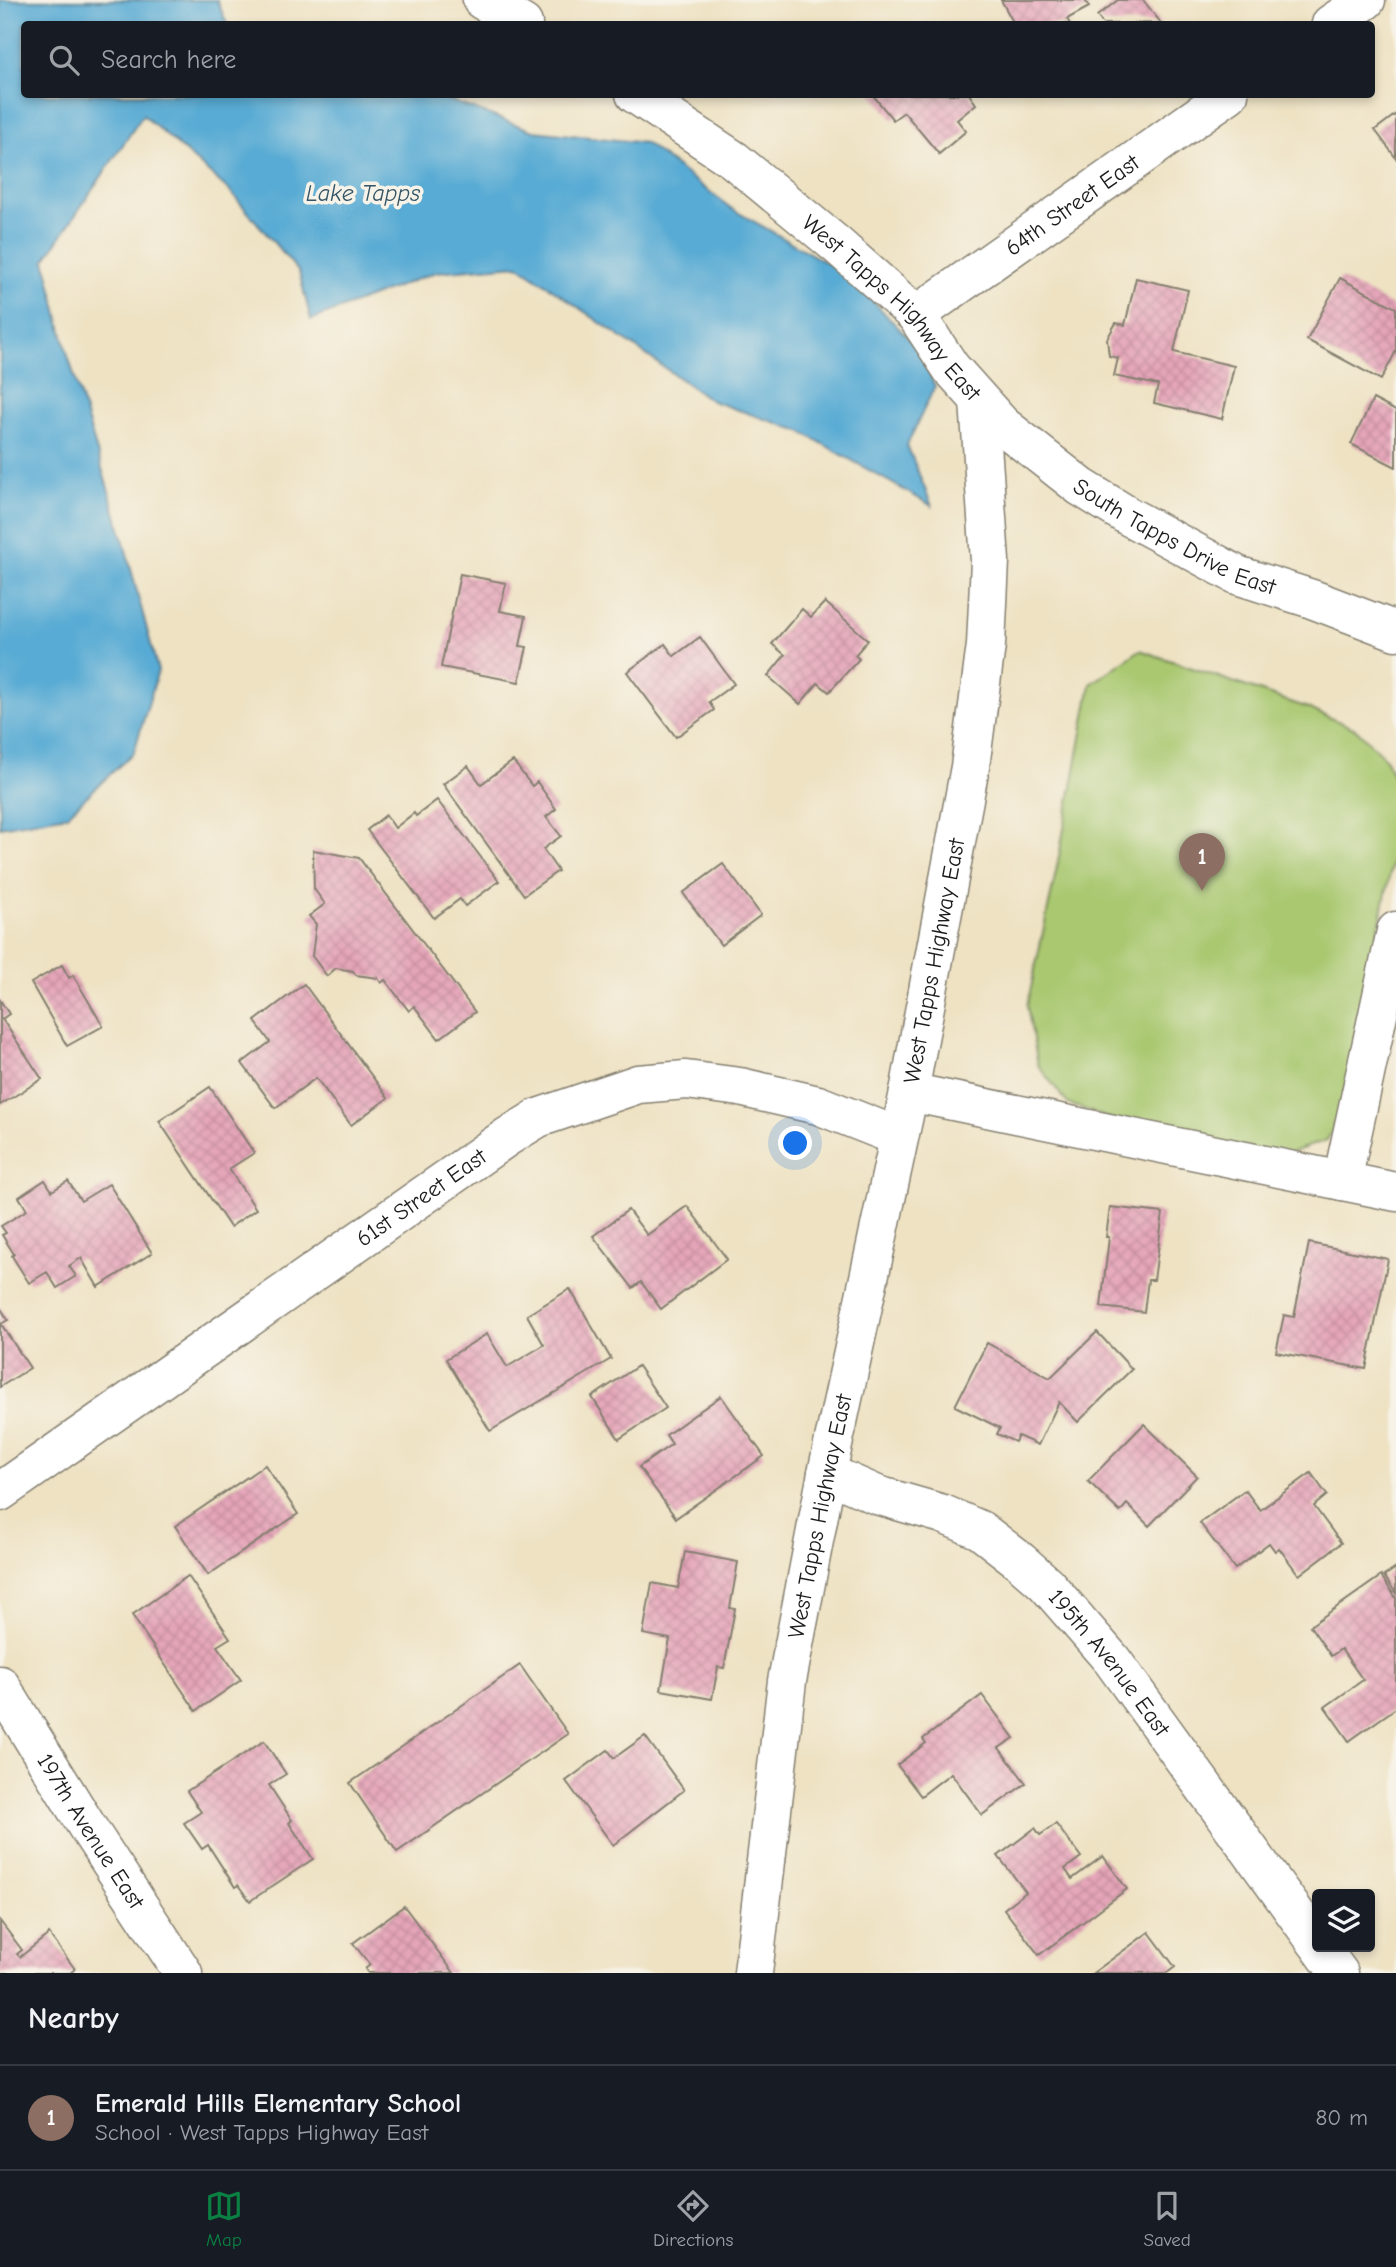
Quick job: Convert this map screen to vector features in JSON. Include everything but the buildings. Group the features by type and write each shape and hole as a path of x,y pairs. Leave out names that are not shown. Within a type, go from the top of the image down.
{"street":[{"path":"482,0 518,21"},
{"path":"1335,21 1366,0"},
{"name":"West Tapps Highway East","path":"641,98 734,160 916,315 951,368 979,401 990,561 986,645 970,767 909,1092 827,1474 787,1681 753,1973"},
{"name":"64th Street East","path":"916,315 1223,98"},
{"name":"South Tapps Drive East","path":"979,401 1002,425 1081,487 1128,516 1237,575 1312,599 1396,631"},
{"path":"1342,1181 1396,932"},
{"name":"61st Street East","path":"0,1492 507,1137 551,1113 638,1084 686,1080 740,1087 818,1105 899,1137"},
{"path":"909,1092 1396,1192"},
{"name":"195th Avenue East","path":"827,1474 877,1495 943,1514 980,1530 1046,1584 1112,1660 1312,1935"},
{"name":"197th Avenue East","path":"0,1685 86,1825 183,1973"},
{"name":"195th Avenue East","path":"1324,1952 1339,1973"}],"green space":[{"path":"1140,650 1305,707 1356,729 1385,758 1396,781 1395,849 1338,1121 1327,1140 1290,1153 1207,1152 1068,1104 1038,1065 1027,1006 1056,872 1091,684"}],"water":[{"name":"Lake Tapps","path":"0,0 217,0 226,21 21,21 21,98 443,98 534,131 645,143 732,209 848,275 917,347 935,386 907,445 932,506 800,431 712,401 518,265 436,272 311,320 299,272 230,191 143,115 45,260 67,352 122,535 158,671 134,752 67,815 0,827"}],"place":[{"name":"Emerald Hills Elementary School","path":"1202,891"}]}
